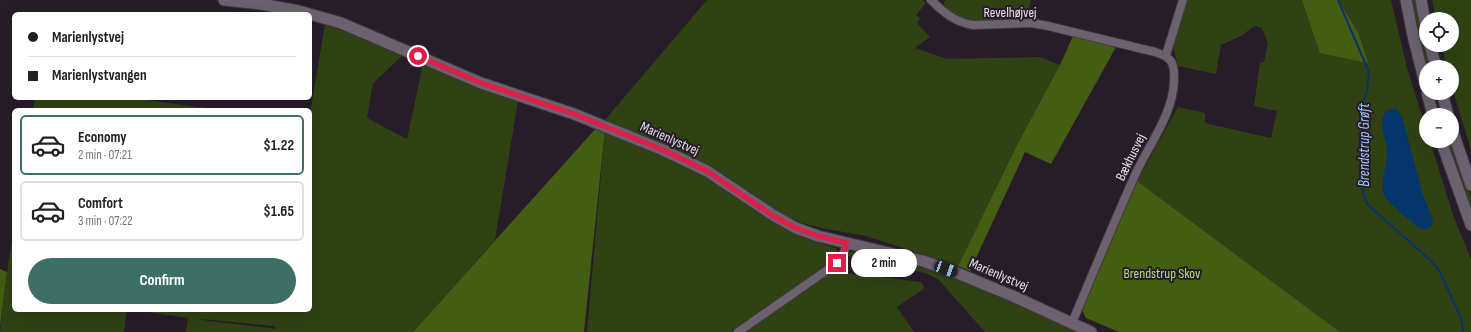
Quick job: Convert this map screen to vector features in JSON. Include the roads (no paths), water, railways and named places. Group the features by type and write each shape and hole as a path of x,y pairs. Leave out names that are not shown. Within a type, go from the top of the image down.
{"street":[{"name":"Marienlystvej","path":"224,0 261,4 300,12"},
{"name":"Revelhøjvej","path":"931,0 944,13 964,24 1032,23 1166,55"},
{"path":"1166,55 1183,0"},
{"path":"1406,0 1419,60"},
{"path":"1421,0 1423,12"},
{"name":"Marienlystvej","path":"312,14 367,34 481,83 574,114 663,150 707,171 773,216 796,228 818,236 923,261 1001,291 1091,332"},
{"name":"Bækhusvej","path":"1072,323 1135,177 1168,108 1174,82 1174,67 1166,55"},
{"path":"1444,148 1471,225"},
{"path":"1458,148 1471,185"},
{"path":"738,332 837,263 847,243"}],"water":[{"path":"1390,109 1396,109 1402,116 1422,192 1433,220 1431,227 1426,229 1420,229 1407,218 1388,201 1384,193 1383,183 1387,151 1382,129 1382,121 1384,114"}],"waterway":[{"name":"Brendstrup Grøft","path":"1338,0 1369,72 1367,91 1363,103 1362,161 1363,192 1367,204 1429,259 1439,270 1461,318 1463,332"}],"park label":[{"name":"Brendstrup Skov","path":"1162,273"}]}
